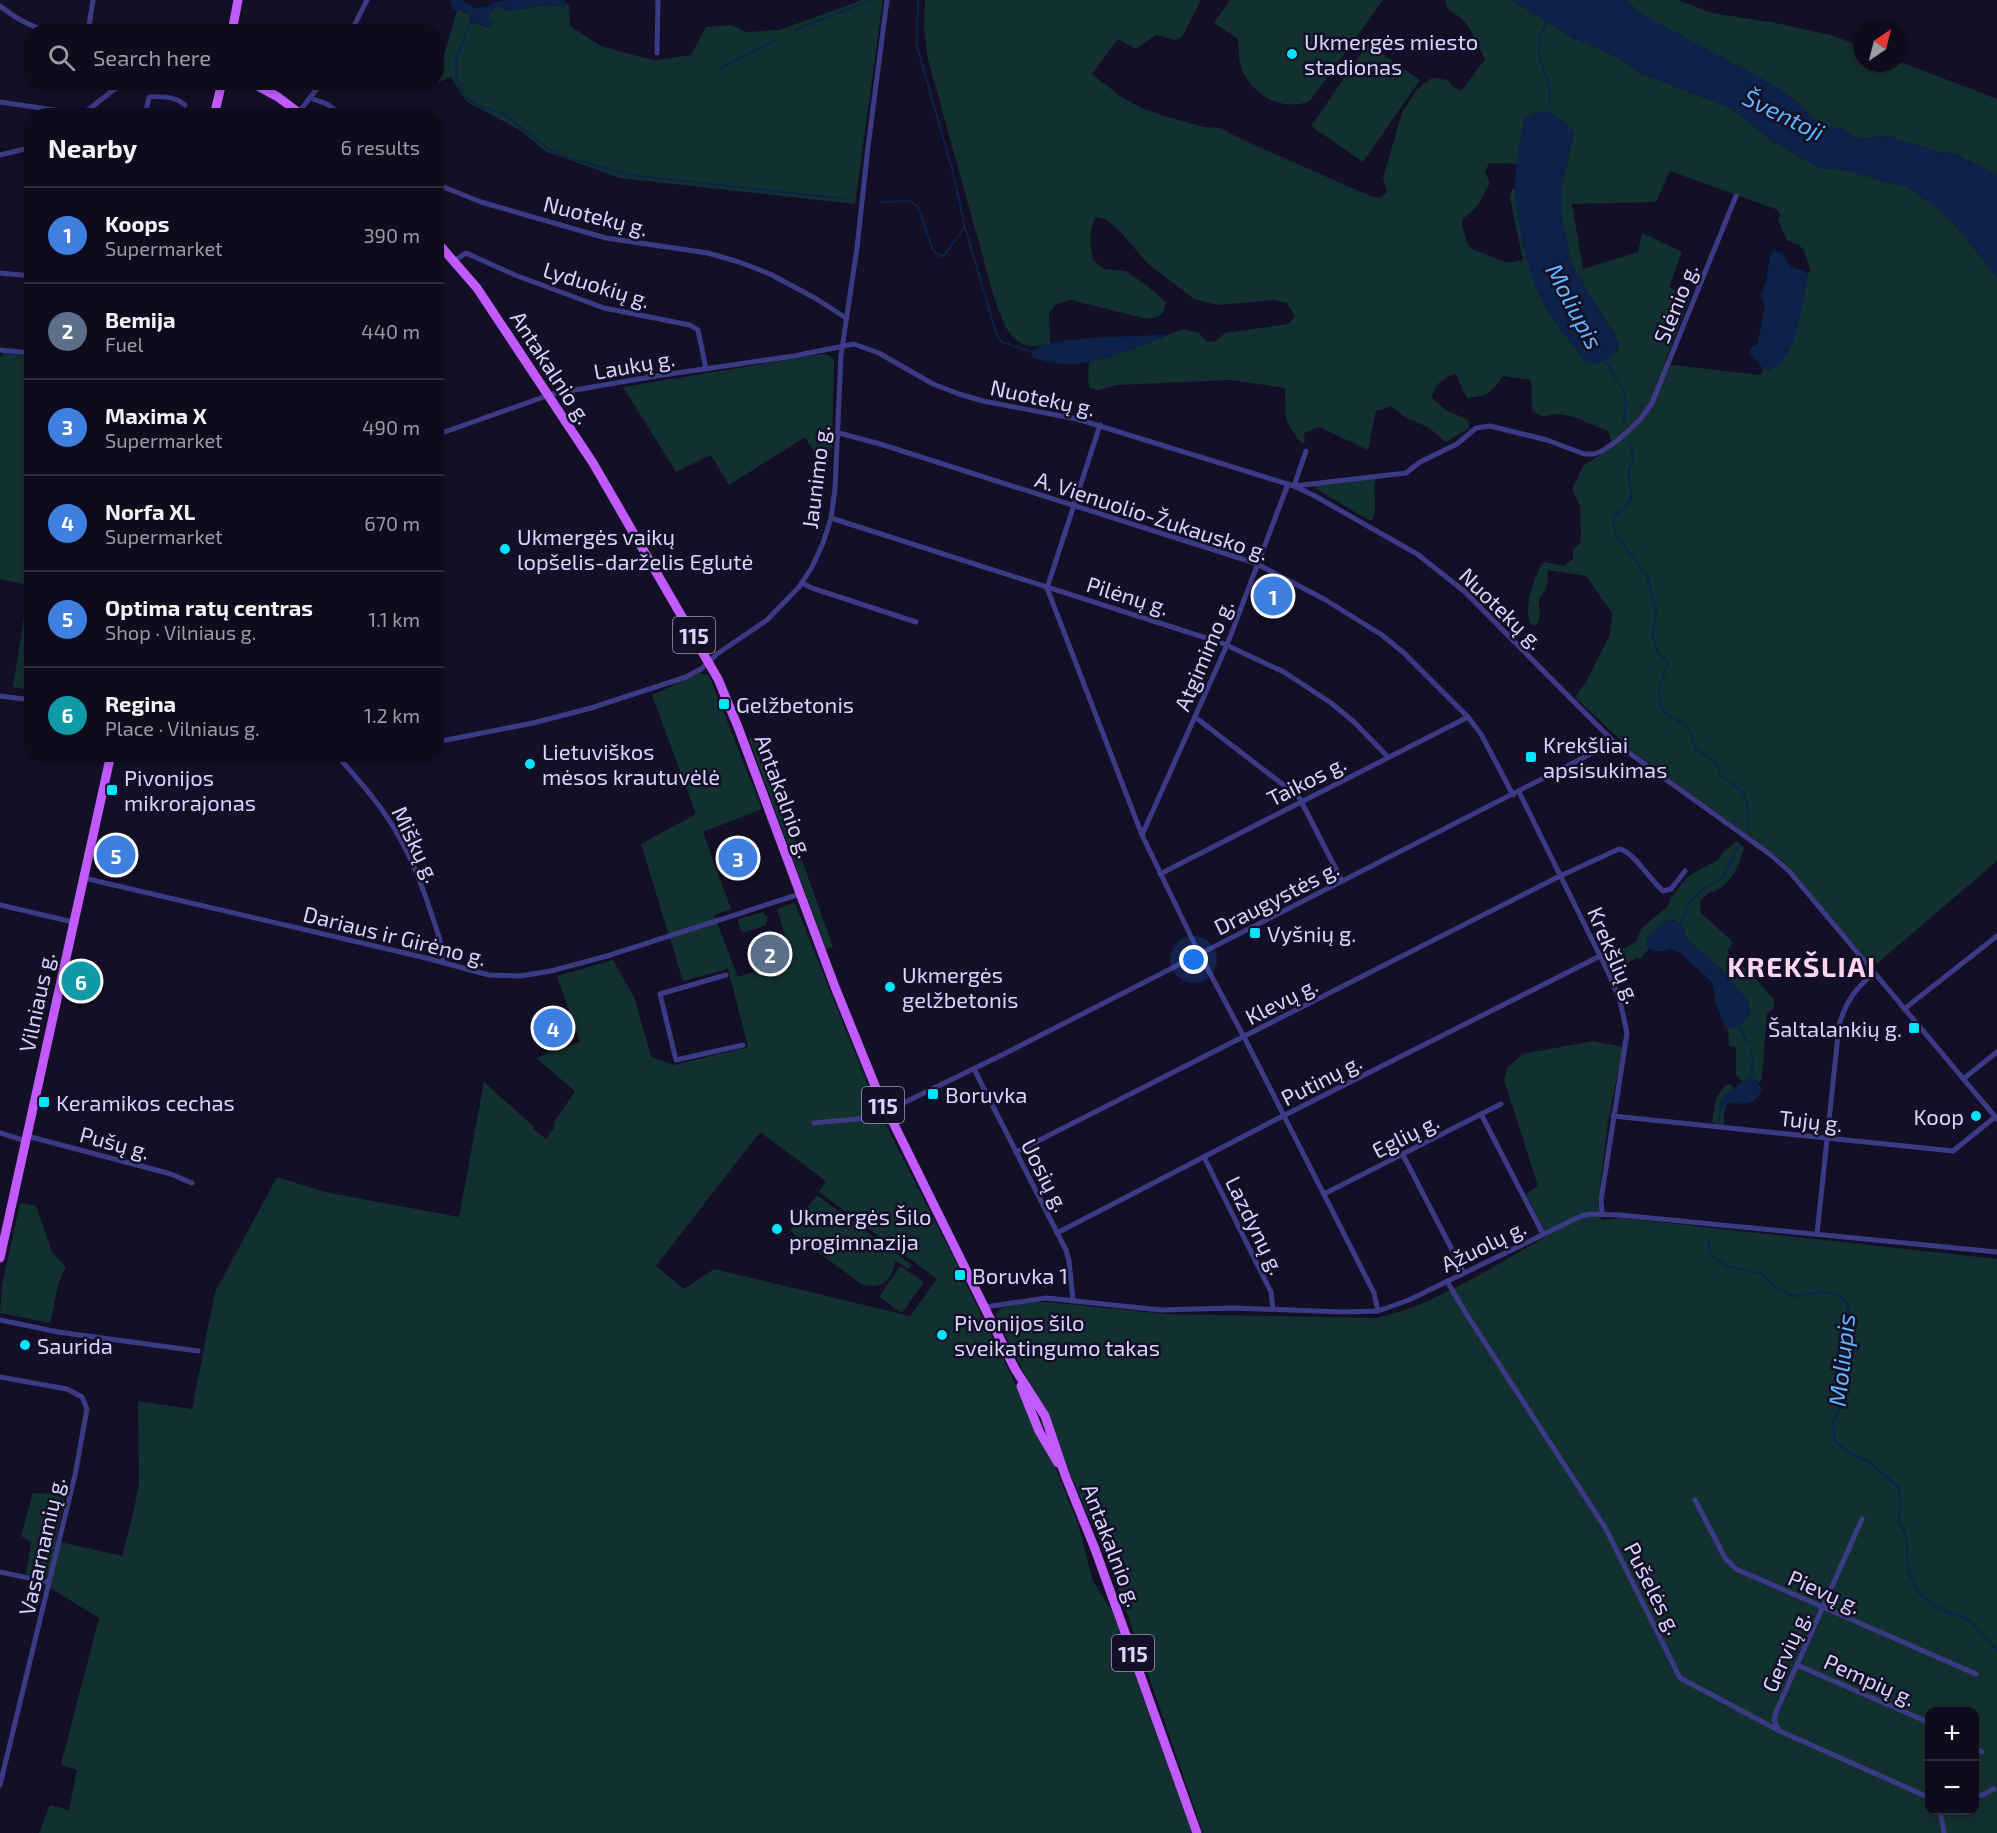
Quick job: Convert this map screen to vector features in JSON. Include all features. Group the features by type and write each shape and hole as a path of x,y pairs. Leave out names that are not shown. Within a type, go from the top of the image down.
{"main road":[{"path":"234,24 238,0"},
{"path":"216,108 220,90"},
{"path":"265,90 293,108"},
{"name":"Antakalnio g.","path":"444,249 486,302 593,463 709,662 734,714 858,1045 888,1114 1015,1370 1045,1416 1197,1833"},
{"name":"Vilniaus g.","path":"0,1258 109,762"}],"street":[{"path":"89,24 93,0"},
{"path":"355,24 367,0"},
{"path":"657,53 658,0"},
{"name":"Jaunimo g.","path":"444,740 533,723 591,708 671,683 701,669 767,620 802,583 812,567 831,518 839,434 842,346 887,0"},
{"path":"0,6 27,24"},
{"path":"90,108 114,90"},
{"path":"304,108 316,90"},
{"path":"147,108 149,97 161,96 178,99 185,105"},
{"path":"310,98 332,108"},
{"path":"0,102 41,108"},
{"path":"0,155 24,149"},
{"name":"Nuotekų g.","path":"444,187 481,202 606,238 708,253 739,262 770,274 846,318"},
{"name":"Slėnio g.","path":"1291,485 1406,473 1420,462 1456,444 1476,428 1490,426 1546,440 1584,454 1602,451 1640,420 1652,403 1736,196"},
{"name":"Lyduokių g.","path":"455,260 466,253 506,272 604,308 690,325 698,330 706,369"},
{"path":"0,273 24,275"},
{"name":"Nuotekų g.","path":"842,346 854,344 865,346 933,384 959,394 1100,425 1291,485 1315,496 1417,554 1464,591 1614,742 1771,855 1789,871 1996,1118"},
{"name":"Laukų g.","path":"444,432 547,397 842,346"},
{"path":"0,350 24,352"},
{"path":"1100,425 1047,588 1142,835 1200,954 1374,1293 1378,1311"},
{"name":"A. Vienuolio-Žukausko g.","path":"839,434 880,444 1258,565 1313,593 1382,634 1404,653 1468,717 1481,734 1516,793"},
{"name":"Atgimimo g.","path":"1142,835 1227,645 1306,451"},
{"name":"Pilėnų g.","path":"831,518 1227,645 1284,672 1331,703 1353,721 1388,757"},
{"path":"802,583 916,622"},
{"path":"0,696 24,699"},
{"path":"1195,717 1291,789 1302,801 1342,881"},
{"name":"Taikos g.","path":"1160,874 1468,717"},
{"name":"Draugystės g.","path":"888,1114 1614,742"},
{"name":"Miškų g.","path":"343,762 382,809 403,842 443,949 443,962"},
{"name":"Krekšlių g.","path":"1516,793 1561,876 1600,956 1620,1001 1627,1033 1601,1200 1602,1214"},
{"name":"Klevų g.","path":"1016,1152 1561,876 1619,849 1626,850 1663,891 1671,889 1685,871"},
{"name":"Dariaus ir Girėno g.","path":"84,878 443,962 489,975 520,976 551,971 608,956 800,894"},
{"path":"0,905 73,922"},
{"path":"1904,1009 1997,936"},
{"name":"Putinų g.","path":"1057,1233 1600,956"},
{"path":"1817,1234 1835,1054 1843,1012 1856,989 1874,973"},
{"path":"726,975 660,994 676,1060 743,1045"},
{"path":"1963,1079 1997,1052"},
{"name":"Uosių g.","path":"974,1069 1057,1233 1069,1261 1073,1300"},
{"name":"Eglių g.","path":"1324,1194 1501,1104"},
{"path":"814,1123 888,1114"},
{"path":"1481,1114 1543,1234"},
{"name":"Tujų g.","path":"1613,1116 1953,1151 1996,1118"},
{"name":"Pušų g.","path":"0,1133 171,1174 192,1183"},
{"path":"1402,1155 1464,1273"},
{"name":"Lazdynų g.","path":"1204,1157 1271,1292 1273,1309"},
{"path":"0,1214 10,1212"},
{"name":"Ąžuolų g.","path":"984,1307 1034,1298 1161,1310 1378,1311 1400,1304 1579,1217 1602,1214 1997,1252"},
{"name":"Pušelės g.","path":"1447,1281 1471,1322 1606,1529 1680,1678 1780,1731 1925,1796"},
{"path":"0,1320 58,1332 198,1351"},
{"name":"Vasarnamių g.","path":"0,1377 67,1389 82,1396 87,1408 75,1475 0,1785"},
{"name":"Pievų g.","path":"1695,1500 1730,1565 1823,1609 1976,1674"},
{"name":"Gervių g.","path":"1780,1731 1774,1720 1862,1519"},
{"path":"0,1572 49,1582"},
{"name":"Pempių g.","path":"1797,1665 1925,1721"},
{"path":"1979,1795 1994,1789"},
{"path":"1941,1815 1944,1833"}],"green space":[{"path":"862,0 883,0 855,204 620,178 547,152 518,129 466,101 451,77 444,80 444,55 459,10 469,15 470,22 488,27 488,15 497,6 509,11 547,5 566,7 566,3 569,5 570,26 601,46 656,60 691,55 706,27 731,25 746,32 780,30"},
{"path":"925,0 1201,0 1182,37 1176,40 1156,35 1136,49 1118,39 1092,74 1120,96 1140,107 1204,127 1220,128 1372,197 1381,198 1387,192 1383,178 1402,113 1417,89 1432,78 1448,80 1453,87 1462,90 1485,59 1466,24 1456,14 1449,11 1445,0 1512,0 1571,37 1617,57 1638,72 1731,108 1772,141 1823,168 1844,170 1907,187 1940,210 1997,277 1997,861 1873,967 1782,860 1634,753 1575,697 1586,682 1610,635 1612,613 1586,576 1548,570 1547,585 1539,600 1539,618 1535,626 1531,624 1529,618 1529,602 1540,567 1544,562 1564,566 1573,559 1573,550 1581,542 1580,506 1572,489 1583,466 1613,446 1608,431 1583,420 1559,414 1544,417 1532,411 1531,380 1503,376 1488,393 1467,398 1455,373 1440,382 1432,398 1446,410 1468,420 1469,428 1446,442 1428,427 1406,418 1391,406 1376,411 1368,450 1319,427 1304,433 1305,442 1301,443 1286,417 1285,388 1230,380 1117,385 1098,390 1090,388 1089,361 1137,347 1183,329 1199,333 1207,342 1216,341 1225,333 1288,324 1295,316 1287,303 1274,300 1218,305 1194,299 1147,263 1118,229 1105,219 1096,217 1090,238 1093,260 1104,269 1126,271 1146,285 1166,302 1164,312 1157,317 1147,319 1071,300 1056,304 1049,314 1050,344 1026,345 1018,341 1006,326 993,294 928,59 924,29","holes":["1568,125 1574,134 1562,183 1562,220 1572,266 1619,342 1618,349 1606,360 1521,227 1515,189 1512,189 1510,198 1523,260 1508,263 1472,249 1467,243 1462,225 1463,219 1477,207 1490,183 1485,172 1489,163 1518,164 1519,143","1670,171 1778,210 1780,215 1778,220 1787,240 1804,250 1811,272 1807,273 1769,370 1763,369 1760,375 1664,364 1690,298 1669,287 1682,252 1642,233 1638,252 1583,269 1572,204 1656,202"]},
{"name":"Ukmergės miesto stadionas","path":"1230,0 1383,0 1310,101 1292,105 1282,104 1265,97 1245,76 1240,63 1238,39 1214,23"},
{"path":"1627,0 1678,0 1712,13 1776,23 1834,36 1853,43 1853,72 1907,72 1907,64 1997,99 1997,175 1954,154 1938,152 1888,136 1857,139 1842,129 1827,126 1814,120 1795,100 1638,12"},
{"path":"1368,44 1420,80 1363,162 1311,126"},
{"path":"3,353 24,355 24,584 0,579 0,357"},
{"path":"823,354 829,355 834,360 832,447 817,457 805,437 729,485 711,455 676,472 623,387"},
{"path":"1376,479 1375,511 1372,520 1368,520 1315,488 1316,485"},
{"path":"24,617 24,689 13,687"},
{"path":"700,673 709,675 762,809 703,832 731,909 714,915 738,977 792,959 777,909 795,903 876,1105 1049,1452 1078,1524 1093,1581 1112,1611 1192,1833 39,1833 50,1805 69,1810 77,1770 61,1764 99,1618 26,1573 31,1542 21,1536 33,1493 53,1494 64,1499 56,1541 122,1556 139,1483 138,1401 192,1409 215,1292 277,1177 325,1192 459,1217 484,1082 546,1139 575,1091 536,1058 580,1042 557,976 613,960 635,999 651,1057 674,1065 748,1047 728,969 683,981 641,844 696,814 652,695","holes":["760,1132 826,1181 819,1192 937,1279 910,1316 714,1269 684,1289 656,1266"]},
{"path":"758,736 833,947 826,949 749,739"},
{"path":"1737,841 1744,848 1734,874 1727,883 1703,898 1700,902 1701,913 1733,942 1727,952 1754,977 1774,1000 1774,1008 1767,1013 1762,1078 1759,1083 1749,1078 1742,1082 1736,1075 1736,1047 1729,1046 1728,1029 1736,1027 1749,1003 1725,973 1685,937 1683,929 1673,919 1646,944 1649,948 1640,959 1637,958 1614,969 1608,956 1636,942 1641,929 1668,906 1670,899 1688,876 1718,860 1724,851"},
{"path":"763,912 768,918 766,925 745,932 741,931 739,919"},
{"path":"1593,1041 1623,1047 1608,1122 1598,1204 1601,1220 1623,1218 1997,1259 1997,1833 1203,1833 1111,1567 1042,1410 996,1313 1002,1308 1033,1302 1049,1302 1165,1314 1376,1318 1420,1304 1442,1294 1547,1236 1526,1194 1538,1186 1504,1080 1507,1068 1523,1054"},
{"path":"1730,1084 1734,1088 1721,1102 1719,1109 1728,1103 1724,1112 1724,1125 1712,1123 1716,1098 1725,1085"},
{"path":"817,1195 912,1265 909,1269 895,1261 892,1274 885,1282 874,1286 861,1284 790,1231"},
{"path":"20,1203 36,1206 52,1252 66,1267 59,1282 50,1323 0,1313 2,1285"},
{"path":"900,1266 924,1282 902,1313 879,1297"}],"water":[{"path":"450,0 462,0 475,8 509,0 565,0 566,7 547,5 509,11 497,6 488,15 493,24 491,27 470,22 469,15 463,11 453,11"},
{"name":"Šventoji","path":"1512,0 1627,0 1638,12 1774,85 1795,100 1814,120 1842,129 1857,139 1888,136 1938,152 1954,154 1991,171 1997,175 1997,277 1940,210 1907,187 1844,170 1813,165 1772,141 1731,108 1638,72 1617,57 1571,37"},
{"path":"1550,111 1568,125 1574,134 1562,183 1562,220 1572,266 1619,342 1611,356 1596,363 1585,362 1553,320 1538,293 1519,227 1515,180 1524,119 1535,113"},
{"path":"1774,251 1782,253 1791,267 1804,271 1808,275 1801,316 1791,348 1784,360 1774,367 1763,369 1749,352 1757,345 1765,306 1761,292 1766,283 1770,256"},
{"path":"1168,334 1120,354 1082,363 1065,364 1033,358 1031,352 1042,346 1076,339"},
{"path":"1669,919 1682,924 1685,937 1725,973 1749,1003 1750,1013 1745,1021 1736,1027 1725,1028 1715,1001 1712,982 1680,953 1672,949 1654,951 1647,947 1647,939 1651,933"},
{"path":"1749,1078 1755,1079 1762,1088 1757,1098 1749,1103 1728,1103 1720,1112 1725,1096"}],"waterway":[{"path":"918,0 917,46 996,333 1002,342 1031,352"},
{"path":"795,30 869,1"},
{"name":"Moliupis","path":"1548,20 1540,36 1539,54 1550,89 1550,103"},
{"path":"470,22 456,59 456,75 460,88 467,98 479,106 506,115 548,149 565,157 629,175 846,199"},
{"path":"719,69 774,41"},
{"path":"881,202 910,201 918,207 933,250 941,257 964,228"},
{"name":"Moliupis","path":"1604,358 1624,392 1626,401 1624,424"},
{"name":"Moliupis","path":"1629,442 1633,454 1633,461 1629,469 1631,497 1626,507 1617,513 1613,520 1616,536 1647,575 1656,610 1653,635 1656,649 1668,663 1659,689 1661,707 1669,716 1683,723 1690,732 1697,750 1716,762 1720,776 1742,791 1746,801 1749,828"},
{"name":"Moliupis","path":"1681,924 1692,900 1705,888 1723,877 1738,846"},
{"name":"Moliupis","path":"1737,1023 1747,1042"},
{"name":"Moliupis","path":"1751,1050 1753,1058 1751,1080"},
{"name":"Moliupis","path":"1719,1121 1720,1112"},
{"name":"Moliupis","path":"1708,1239 1711,1256 1727,1266 1762,1274 1774,1286 1793,1296 1824,1292 1836,1294 1847,1302 1849,1313 1836,1362 1842,1404 1833,1422 1835,1442 1852,1455 1869,1461 1898,1487 1901,1505 1898,1519 1906,1536 1908,1571 1919,1593 1932,1605 1969,1620 1997,1650"}],"place":[{"name":"Ukmergės miesto stadionas","path":"1292,54"},
{"name":"Ukmergės vaikų lopšelis-darželis Eglutė","path":"505,549"},
{"name":"Koops","path":"1273,596"},
{"name":"Gelžbetonis","path":"724,704"},
{"name":"Krekšliai apsisukimas","path":"1531,757"},
{"name":"Lietuviškos mėsos krautuvėlė","path":"530,764"},
{"name":"Pivonijos mikrorajonas","path":"112,790"},
{"name":"Optima ratų centras","path":"116,855"},
{"name":"Maxima X","path":"738,858"},
{"name":"Vyšnių g.","path":"1255,933"},
{"name":"Bemija","path":"770,954"},
{"name":"Regina","path":"81,981"},
{"name":"Ukmergės gelžbetonis","path":"890,987"},
{"name":"Norfa XL","path":"553,1028"},
{"name":"Šaltalankių g.","path":"1914,1028"},
{"name":"Boruvka","path":"933,1094"},
{"name":"Keramikos cechas","path":"44,1102"},
{"name":"Koop","path":"1976,1116"},
{"name":"Ukmergės Šilo progimnazija","path":"777,1229"},
{"name":"Boruvka 1","path":"960,1275"},
{"name":"Pivonijos šilo sveikatingumo takas","path":"942,1335"},
{"name":"Saurida","path":"25,1345"}],"district":[{"name":"KREKŠLIAI","path":"1802,966"}]}
